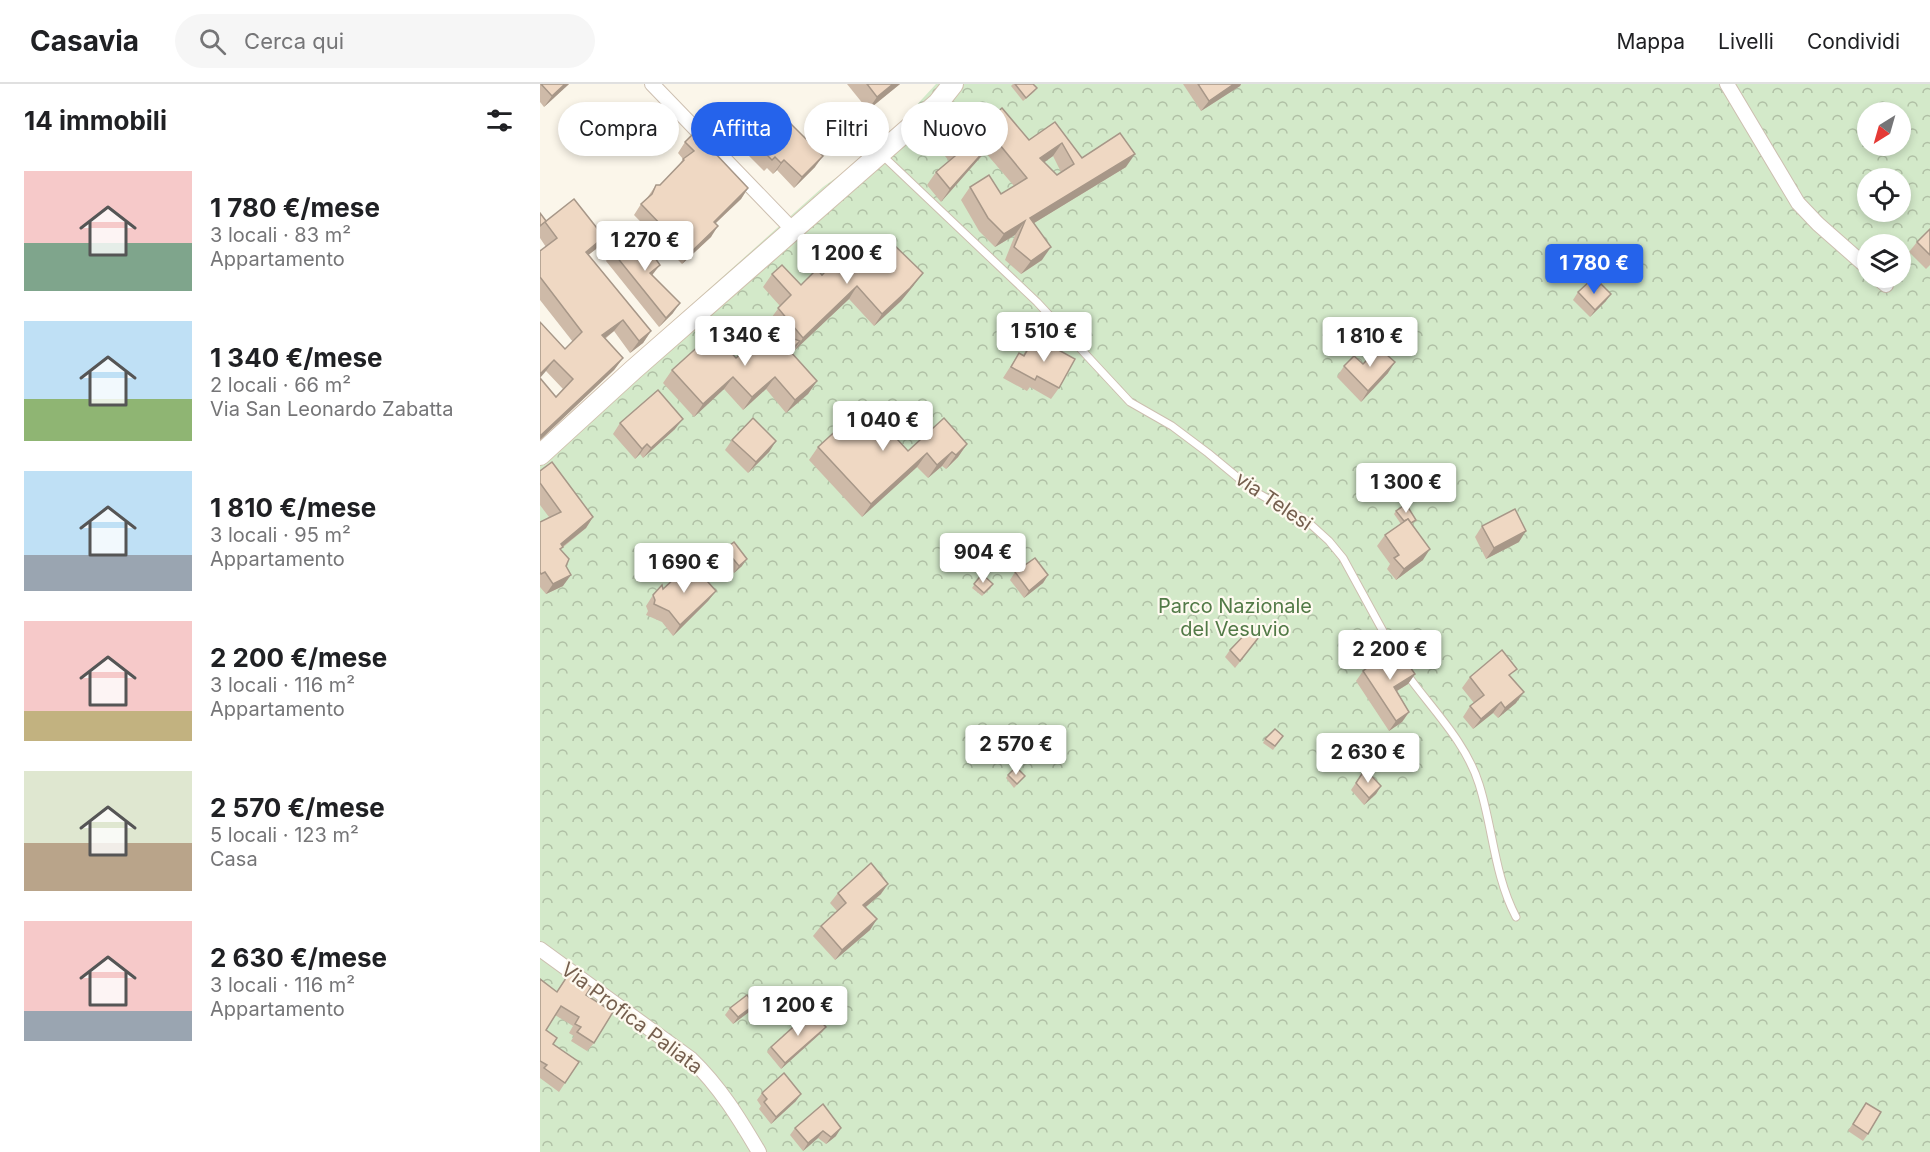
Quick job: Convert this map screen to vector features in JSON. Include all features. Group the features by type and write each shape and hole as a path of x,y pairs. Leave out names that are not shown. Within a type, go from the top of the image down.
{"street":[{"path":"652,84 793,230"},
{"path":"889,146 938,103 953,84"},
{"path":"1727,84 1798,203 1857,258"},
{"path":"540,454 878,156"},
{"name":"Via Profica Paliata","path":"540,949 691,1059 707,1074 733,1107 759,1152"}],"lane":[{"name":"via Telesi","path":"882,156 1037,302 1130,402 1172,426 1254,491 1307,521 1329,541 1343,558 1401,665 1471,763 1479,784 1506,897 1516,917"}],"green space":[{"name":"Parco Nazionale del Vesuvio","path":"936,84 1930,84 1930,1152 540,1152 540,445 586,399 823,187 867,156 889,156 889,135 901,122 901,156 1008,156 1008,102 919,102"}],"building":[{"path":"541,84 565,84 552,96"},
{"path":"867,84 893,84 877,97"},
{"path":"1015,84 1033,84 1037,88 1026,98"},
{"path":"1198,84 1234,84 1209,101"},
{"path":"1008,115 1029,140 1055,122 1082,158 1120,133 1135,154 1030,218 1051,247 1031,261 1014,247 1025,221 1004,234 988,218 970,187 989,175 1001,194 1027,178 1008,155","holes":["1062,143 1074,164 1057,175 1040,158"]},
{"path":"792,125 804,137 804,156 823,156 802,177 784,160 781,163 775,157 772,160 768,156 792,156"},
{"path":"691,136 691,148 685,142"},
{"path":"691,153 691,156 718,156 748,188 714,222 718,226 689,254 641,204 652,194 656,185 660,185"},
{"path":"955,156 980,156 950,189 936,172"},
{"path":"574,199 604,237 586,252 651,331 639,341 623,320 602,335 623,358 540,436 540,378 556,397 573,379 554,360 540,374 540,322 565,349 582,332 540,277 540,251 557,238 545,222"},
{"path":"540,213 546,221 540,226"},
{"path":"1930,229 1930,255 1917,242"},
{"path":"636,232 650,246 648,248 660,265 650,273 680,303 666,318 612,251"},
{"path":"890,241 923,273 882,314 857,286 803,338 778,308 791,295 772,274 782,265 801,285 817,269 822,275 848,247 851,250 857,244 872,260"},
{"path":"1590,281 1597,288 1601,284 1611,294 1595,310 1578,292"},
{"path":"769,330 800,341 790,351 817,381 795,400 775,377 752,397 733,377 703,404 672,370 713,333 736,358"},
{"path":"1035,337 1075,359 1059,388 1037,376 1035,380 1011,367 1019,353 1024,356"},
{"path":"1379,348 1395,362 1368,391 1344,366 1354,356 1363,364"},
{"path":"658,390 683,419 651,448 647,444 642,449 620,423"},
{"path":"865,404 908,451 944,418 967,444 956,455 952,452 937,465 927,453 871,504 818,447"},
{"path":"753,418 776,441 756,462 732,440"},
{"path":"552,462 593,517 561,544 563,547 560,549 569,559 566,566 571,575 553,584 545,572 541,574 540,572 540,522 561,512 540,483 540,471"},
{"path":"1406,504 1416,520 1411,523 1408,519 1404,521 1396,511"},
{"path":"1515,509 1526,531 1494,548 1482,526"},
{"path":"1408,519 1430,549 1404,569 1394,558 1399,555 1385,535"},
{"path":"734,542 747,559 739,566 725,549"},
{"path":"1035,558 1048,575 1029,591 1015,572"},
{"path":"691,563 716,591 680,625 669,611 654,604 653,595 662,585 663,589"},
{"path":"982,574 993,584 984,593 974,584"},
{"path":"1251,628 1259,637 1240,661 1230,650"},
{"path":"1396,647 1415,674 1394,687 1409,712 1396,721 1363,671"},
{"path":"1502,650 1517,669 1509,675 1524,692 1505,708 1501,702 1481,719 1470,706 1484,695 1470,677"},
{"path":"1275,729 1283,736 1275,746 1265,739"},
{"path":"1016,767 1025,776 1017,784 1008,775"},
{"path":"1365,769 1381,786 1369,798 1356,783"},
{"path":"871,863 888,884 863,905 877,919 842,950 821,926 846,903 838,893"},
{"path":"570,972 591,987 586,995 613,1012 594,1043 577,1032 581,1027 575,1024 579,1017 561,1006 546,1030 557,1038 553,1044 579,1062 565,1083 544,1068 547,1065 540,1061 540,979 557,992"},
{"path":"747,995 754,1005 738,1017 730,1008"},
{"path":"811,1011 826,1027 785,1063 771,1047"},
{"path":"784,1073 801,1094 776,1117 764,1102 767,1099 762,1093"},
{"path":"1866,1103 1881,1112 1868,1134 1853,1124"},
{"path":"823,1104 841,1128 831,1137 823,1131 808,1143 795,1128"}]}
